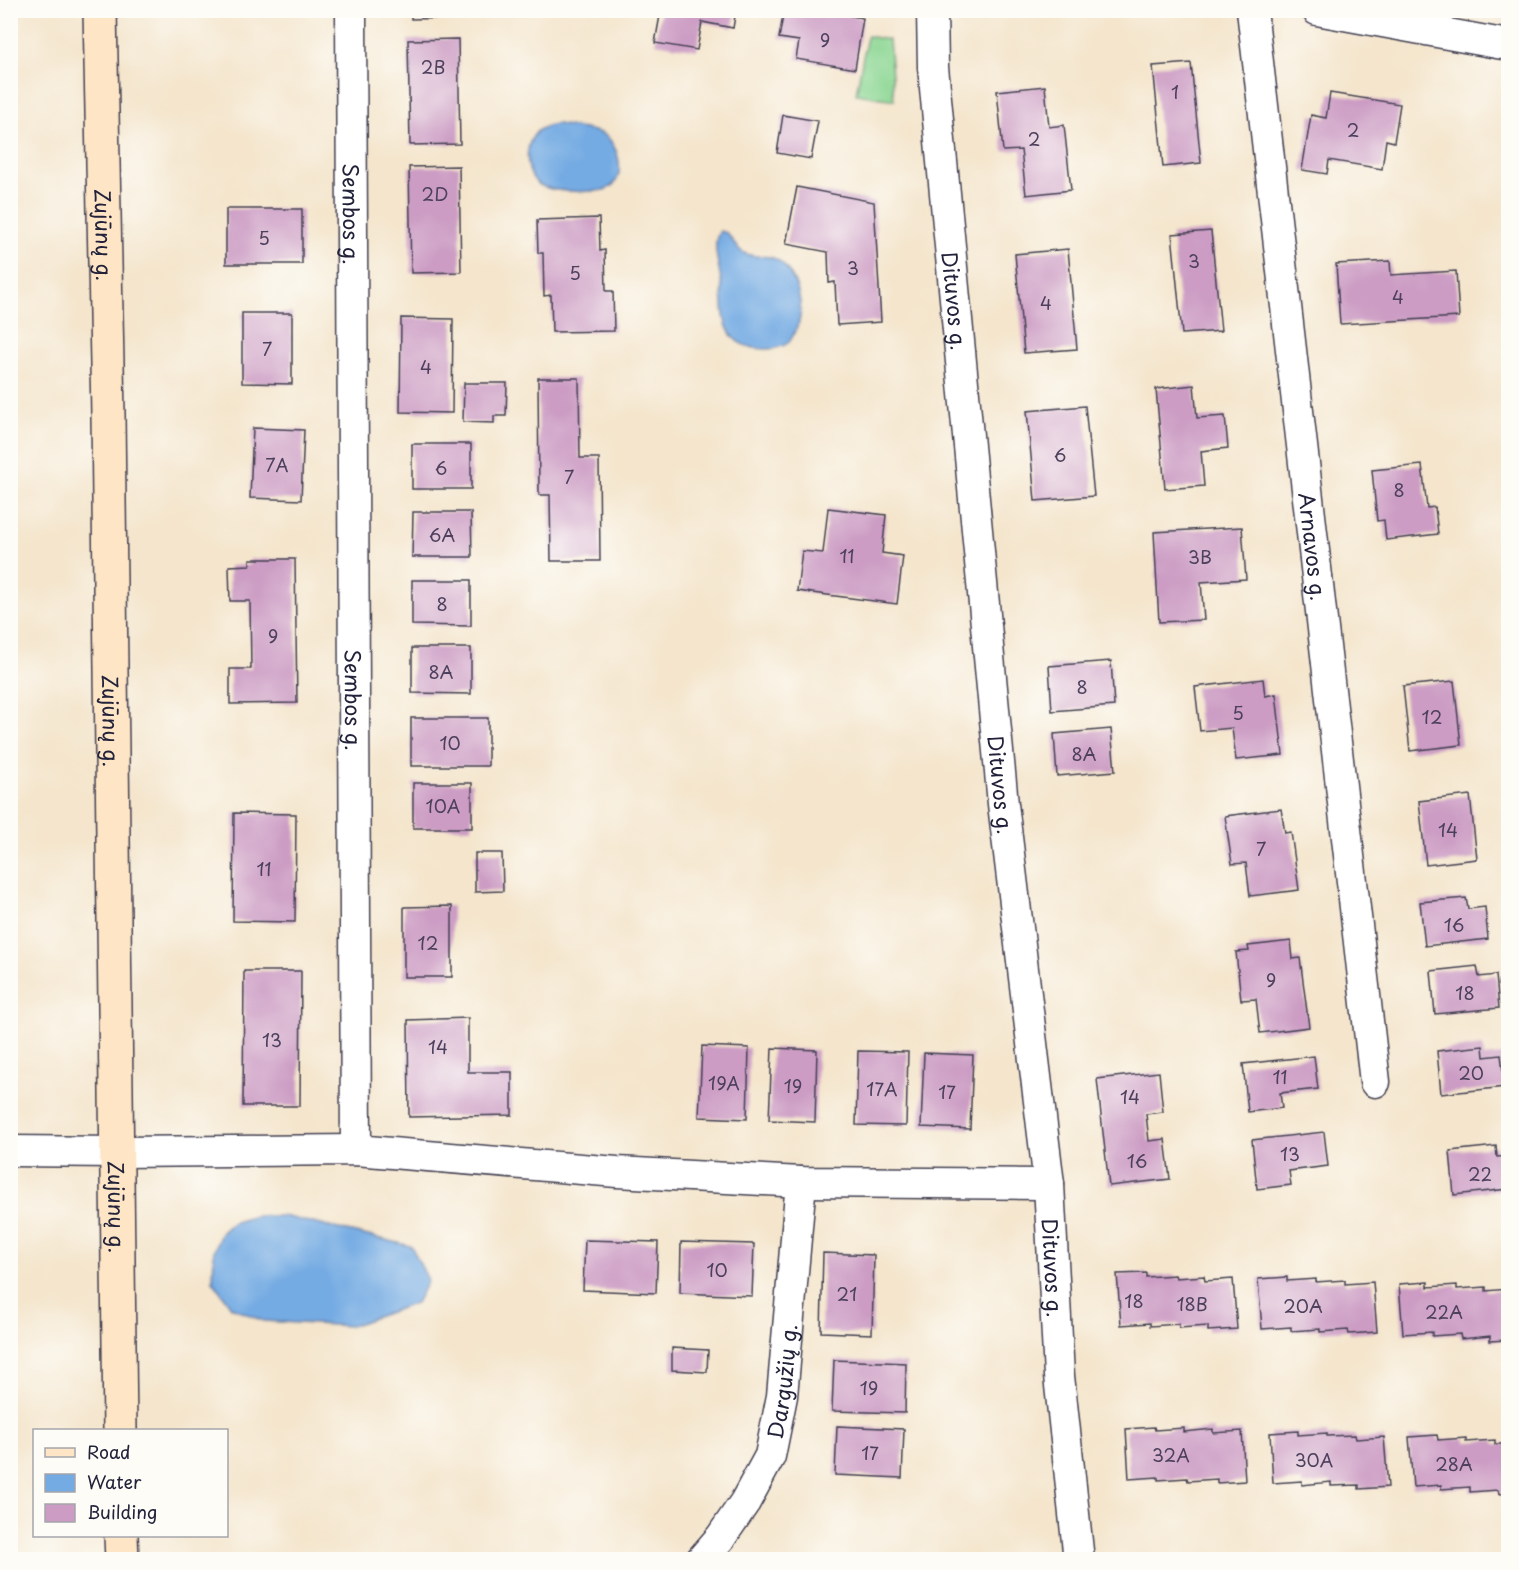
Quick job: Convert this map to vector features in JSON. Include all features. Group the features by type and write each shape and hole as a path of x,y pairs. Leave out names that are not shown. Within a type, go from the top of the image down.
{"main road":[{"name":"Zujūnų g.","path":"100,10 108,403 120,1429"},
{"path":"121,1537 122,1560"}],"street":[{"name":"Sembos g.","path":"351,10 356,1150"},
{"name":"Dituvos g.","path":"932,10 934,78 1003,804 1049,1184 1059,1376 1079,1560"},
{"name":"Arnavos g.","path":"1252,10 1375,1082"},
{"path":"1317,10 1509,45"},
{"path":"10,1151 356,1150 617,1172 801,1182 1049,1184"},
{"name":"Dargužių g.","path":"701,1560 721,1537 745,1502 771,1456 782,1396 801,1182"}],"green space":[{"path":"867,36 889,40 894,100 856,94"}],"water":[{"path":"558,124 599,132 608,138 616,151 619,166 619,174 612,186 599,191 567,191 545,187 535,181 528,162 531,141 541,128"},
{"path":"720,231 727,233 741,252 775,259 781,262 791,275 800,299 800,316 788,343 775,348 759,349 744,345 729,331 724,317 716,255 717,236"},
{"path":"255,1216 283,1216 411,1246 428,1280 416,1303 351,1326 263,1321 231,1307 213,1281 214,1251 221,1233 232,1223"}],"building":[{"path":"411,10 461,10 461,18 411,19"},
{"path":"661,10 736,10 733,28 702,22 697,50 655,43"},
{"path":"784,10 818,10 863,18 855,69 796,59 799,41 779,38"},
{"path":"458,39 460,144 410,145 408,40"},
{"path":"1191,63 1201,163 1163,167 1153,66"},
{"path":"1045,86 1049,127 1064,125 1071,190 1026,195 1021,150 1003,151 997,91"},
{"path":"1330,93 1400,104 1394,142 1386,140 1382,169 1329,160 1327,174 1302,170 1311,115 1326,118"},
{"path":"783,115 818,121 811,159 777,153"},
{"path":"459,166 461,272 411,273 409,167"},
{"path":"797,187 874,202 881,322 837,325 835,282 829,283 828,252 786,244"},
{"path":"226,209 302,209 302,264 226,264"},
{"path":"599,218 600,251 605,250 606,291 613,291 614,331 552,332 551,295 544,296 543,253 538,253 537,220"},
{"path":"1211,231 1221,331 1182,334 1172,234"},
{"path":"1068,249 1077,349 1024,353 1015,254"},
{"path":"1390,261 1391,275 1456,271 1459,317 1340,324 1336,264"},
{"path":"242,313 292,313 292,384 242,383"},
{"path":"401,318 453,319 452,413 400,412"},
{"path":"538,378 579,378 580,458 599,458 600,561 551,561 550,495 539,495"},
{"path":"464,383 507,383 506,416 494,416 494,423 463,422"},
{"path":"1194,385 1197,418 1225,416 1228,448 1201,451 1204,486 1165,489 1156,389"},
{"path":"1085,406 1094,496 1035,501 1027,411"},
{"path":"253,428 304,430 301,500 250,498"},
{"path":"412,444 471,444 471,489 412,489"},
{"path":"1422,465 1427,508 1435,507 1438,534 1386,540 1384,520 1377,521 1372,470"},
{"path":"828,508 886,515 882,553 903,556 897,604 797,591 802,551 823,553"},
{"path":"413,512 471,512 472,557 412,557"},
{"path":"1242,527 1246,579 1201,582 1204,620 1159,622 1154,532"},
{"path":"250,559 295,559 297,703 230,704 230,669 251,669 250,601 230,601 229,566 250,565"},
{"path":"412,580 471,580 471,626 412,625"},
{"path":"412,648 471,648 471,694 412,693"},
{"path":"1111,661 1114,706 1052,711 1049,666"},
{"path":"1263,679 1265,696 1276,694 1283,755 1236,760 1232,728 1200,731 1195,687"},
{"path":"1454,681 1461,745 1410,751 1403,686"},
{"path":"411,718 488,718 488,766 411,766"},
{"path":"1111,729 1115,771 1057,776 1054,734"},
{"path":"413,783 472,783 472,828 413,828"},
{"path":"1470,795 1477,859 1426,865 1419,801"},
{"path":"1281,809 1285,833 1291,832 1299,890 1250,896 1246,863 1232,864 1225,816"},
{"path":"234,813 296,814 295,922 233,921"},
{"path":"475,853 502,853 503,891 475,892"},
{"path":"1466,898 1468,909 1485,907 1488,939 1425,946 1420,902"},
{"path":"452,906 452,977 404,977 404,907"},
{"path":"1291,941 1293,959 1300,958 1309,1027 1260,1033 1256,999 1241,1000 1236,952 1249,951 1248,946"},
{"path":"1477,966 1479,977 1496,975 1499,1008 1435,1014 1431,971"},
{"path":"244,971 301,971 300,1106 243,1106"},
{"path":"468,1018 468,1072 512,1072 512,1115 409,1117 408,1020"},
{"path":"702,1046 749,1048 747,1119 699,1117"},
{"path":"1483,1046 1484,1057 1501,1055 1505,1087 1441,1094 1437,1051"},
{"path":"772,1048 817,1050 815,1122 769,1120"},
{"path":"858,1051 908,1052 906,1126 856,1125"},
{"path":"924,1053 973,1055 970,1129 921,1127"},
{"path":"1314,1056 1318,1089 1280,1093 1282,1108 1248,1112 1243,1064"},
{"path":"1159,1072 1163,1112 1146,1114 1149,1141 1165,1139 1170,1179 1109,1186 1097,1079"},
{"path":"1324,1132 1328,1166 1289,1171 1291,1185 1257,1189 1252,1140"},
{"path":"1496,1146 1497,1157 1508,1156 1508,1189 1454,1195 1450,1151"},
{"path":"585,1240 658,1242 656,1293 583,1290"},
{"path":"681,1242 754,1244 752,1296 680,1293"},
{"path":"823,1253 874,1255 872,1334 821,1332"},
{"path":"1146,1273 1146,1277 1175,1275 1176,1278 1204,1276 1205,1281 1233,1279 1237,1329 1208,1331 1208,1326 1179,1328 1179,1324 1150,1326 1150,1323 1121,1325 1117,1274"},
{"path":"1287,1277 1287,1281 1316,1279 1316,1282 1345,1280 1345,1284 1373,1282 1377,1332 1349,1334 1348,1330 1320,1332 1320,1329 1291,1331 1291,1327 1262,1329 1258,1279"},
{"path":"1428,1282 1428,1287 1457,1285 1457,1289 1486,1287 1486,1291 1508,1289 1508,1340 1490,1341 1490,1336 1461,1339 1460,1334 1432,1336 1432,1332 1403,1334 1399,1284"},
{"path":"672,1348 708,1350 707,1372 672,1370"},
{"path":"834,1360 906,1363 905,1413 832,1411"},
{"path":"837,1426 904,1429 902,1478 835,1475"},
{"path":"1154,1427 1155,1430 1184,1428 1184,1432 1213,1429 1213,1433 1242,1431 1245,1481 1217,1483 1217,1479 1158,1480 1158,1477 1129,1479 1126,1429"},
{"path":"1298,1431 1298,1435 1327,1433 1327,1436 1355,1435 1356,1439 1384,1437 1388,1487 1359,1489 1359,1485 1331,1486 1331,1482 1302,1485 1302,1481 1273,1483 1270,1433"},
{"path":"1437,1435 1438,1440 1466,1438 1466,1442 1495,1440 1495,1444 1508,1444 1508,1493 1499,1494 1498,1490 1470,1492 1470,1487 1441,1489 1441,1485 1413,1487 1409,1437"}]}
